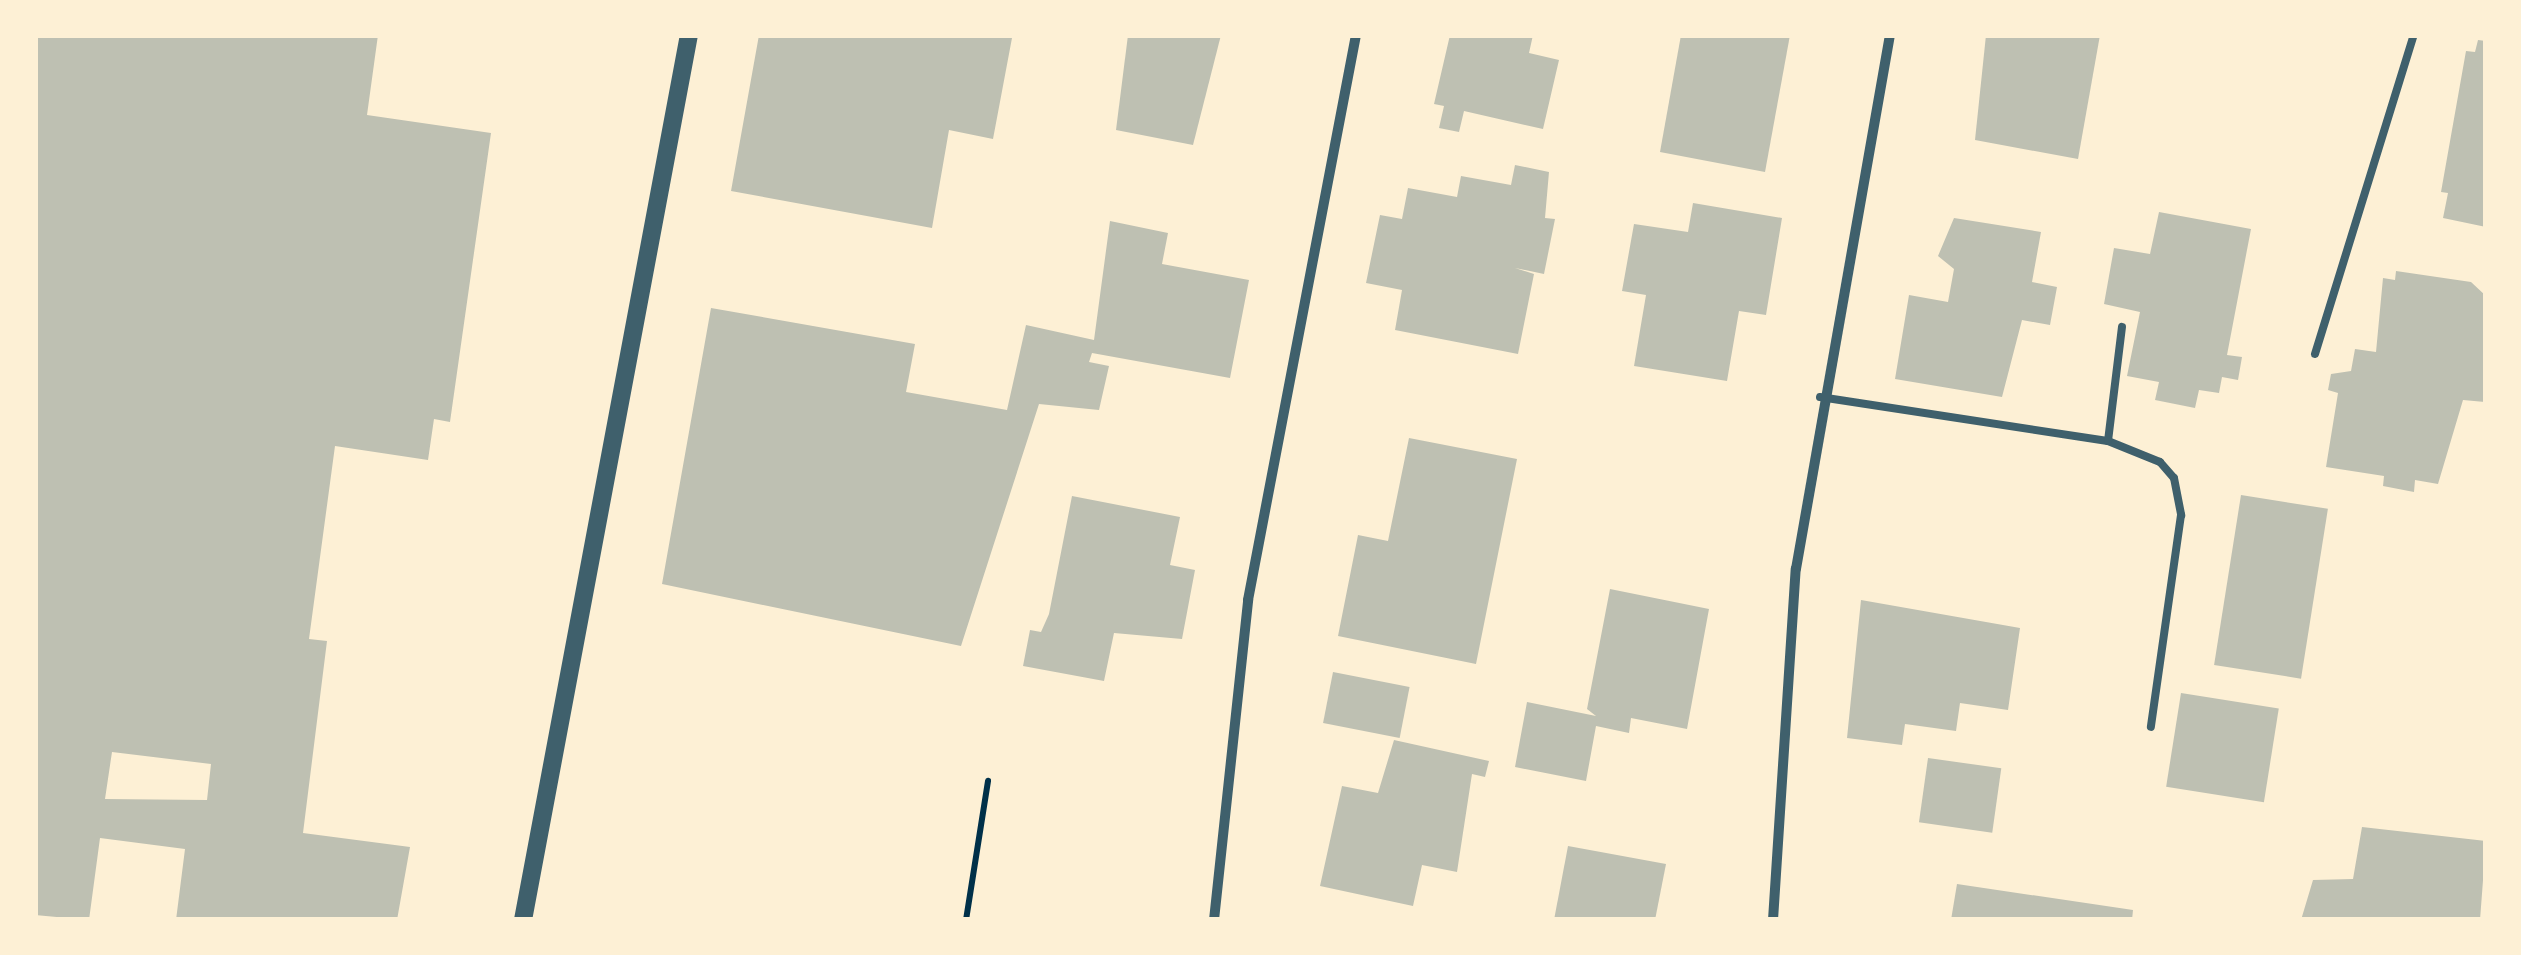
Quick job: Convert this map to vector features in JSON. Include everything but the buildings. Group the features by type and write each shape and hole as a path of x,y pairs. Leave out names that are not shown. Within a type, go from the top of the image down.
{"street":[{"path":"523,920 689,35"},
{"path":"1214,920 1248,600 1356,35"},
{"path":"1773,920 1779,749 1820,397 1890,35"}],"lane":[{"path":"2314,354 2414,35"},
{"path":"2108,441 2122,327"},
{"path":"1820,397 2108,441 2160,462 2180,498 2151,728"}],"path":[{"path":"966,920 988,781"}]}
